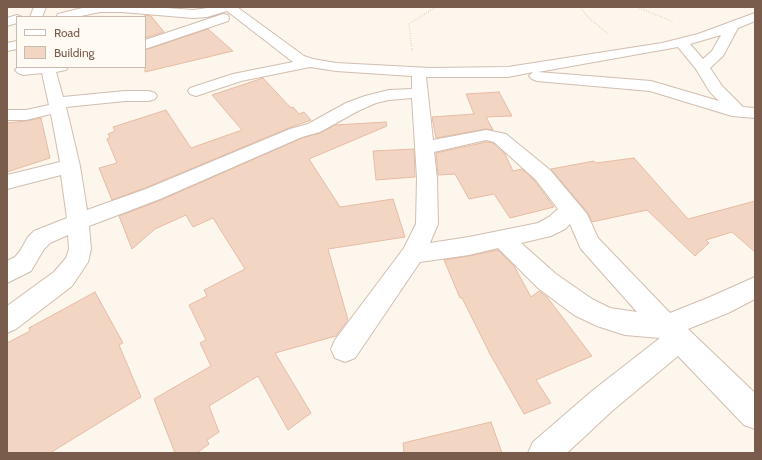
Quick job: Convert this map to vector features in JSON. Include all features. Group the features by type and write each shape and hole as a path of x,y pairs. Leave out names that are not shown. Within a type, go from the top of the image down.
{"street":[{"path":"66,16 100,8 122,8 193,14 207,13 230,8 299,59 310,63 418,79 508,72 635,52 682,43 703,37 755,17"},
{"path":"146,45 208,24 230,8"},
{"path":"702,67 718,53 733,25"},
{"path":"682,43 702,67 716,89 755,127"},
{"path":"196,91 238,77 310,63"},
{"path":"7,74 42,68 51,77 70,166 78,221 80,249 76,262 63,279 7,321"},
{"path":"508,72 569,80 651,86 738,112 755,113"},
{"path":"345,349 413,254 427,224 427,178 418,79"},
{"path":"7,273 23,264 36,243 42,237 78,221 153,194 289,136 314,128 352,107 371,99 389,95 418,79"},
{"path":"7,115 26,115 56,106 125,96 149,96"},
{"path":"424,148 486,135 500,138 543,175 579,220 589,243 672,332 755,414"},
{"path":"7,182 70,166"},
{"path":"413,254 502,239 543,230 557,223 571,209"},
{"path":"502,239 547,281 583,307 606,318 672,332"},
{"path":"544,453 602,401 672,332 719,305 755,287"}],"path":[{"path":"418,79 412,59 412,43 409,24 436,7"},
{"path":"580,7 601,29 631,47 635,52"},
{"path":"637,7 668,19 703,37"}],"building":[{"path":"145,16 151,16 164,32 146,38"},
{"path":"208,29 233,51 145,72 146,50"},
{"path":"263,78 291,108 293,107 299,114 304,112 311,120 112,200 99,168 117,163 107,139 110,137 108,134 115,131 113,127 166,110 191,148 242,130 212,95"},
{"path":"499,92 512,116 486,117 493,130 486,129 436,138 432,117 474,114 466,94"},
{"path":"41,118 50,158 7,172 7,123"},
{"path":"386,122 387,126 309,159 340,207 393,199 405,237 328,249 348,320 336,336 275,353 311,413 288,430 258,376 209,406 219,432 207,440 209,444 197,453 175,453 154,399 211,366 200,343 206,340 189,305 207,296 204,290 245,269 213,218 193,227 186,215 155,229 132,249 119,216 161,200 302,138 320,133 335,125"},
{"path":"486,142 493,143 505,154 513,171 522,169 535,181 554,207 510,218 494,194 469,199 455,174 438,175 436,153"},
{"path":"414,149 415,177 376,180 373,151"},
{"path":"634,158 688,219 755,201 755,252 732,232 706,240 709,243 695,256 647,210 592,222 588,213 551,169 594,161 596,163"},
{"path":"498,250 514,266 531,297 539,291 547,297 592,356 536,380 551,403 524,414 490,354 462,298 460,298 444,260"},
{"path":"95,292 123,343 119,345 141,397 50,453 7,453 7,343 30,331 29,328"},
{"path":"491,422 502,453 404,453 403,443"}]}
